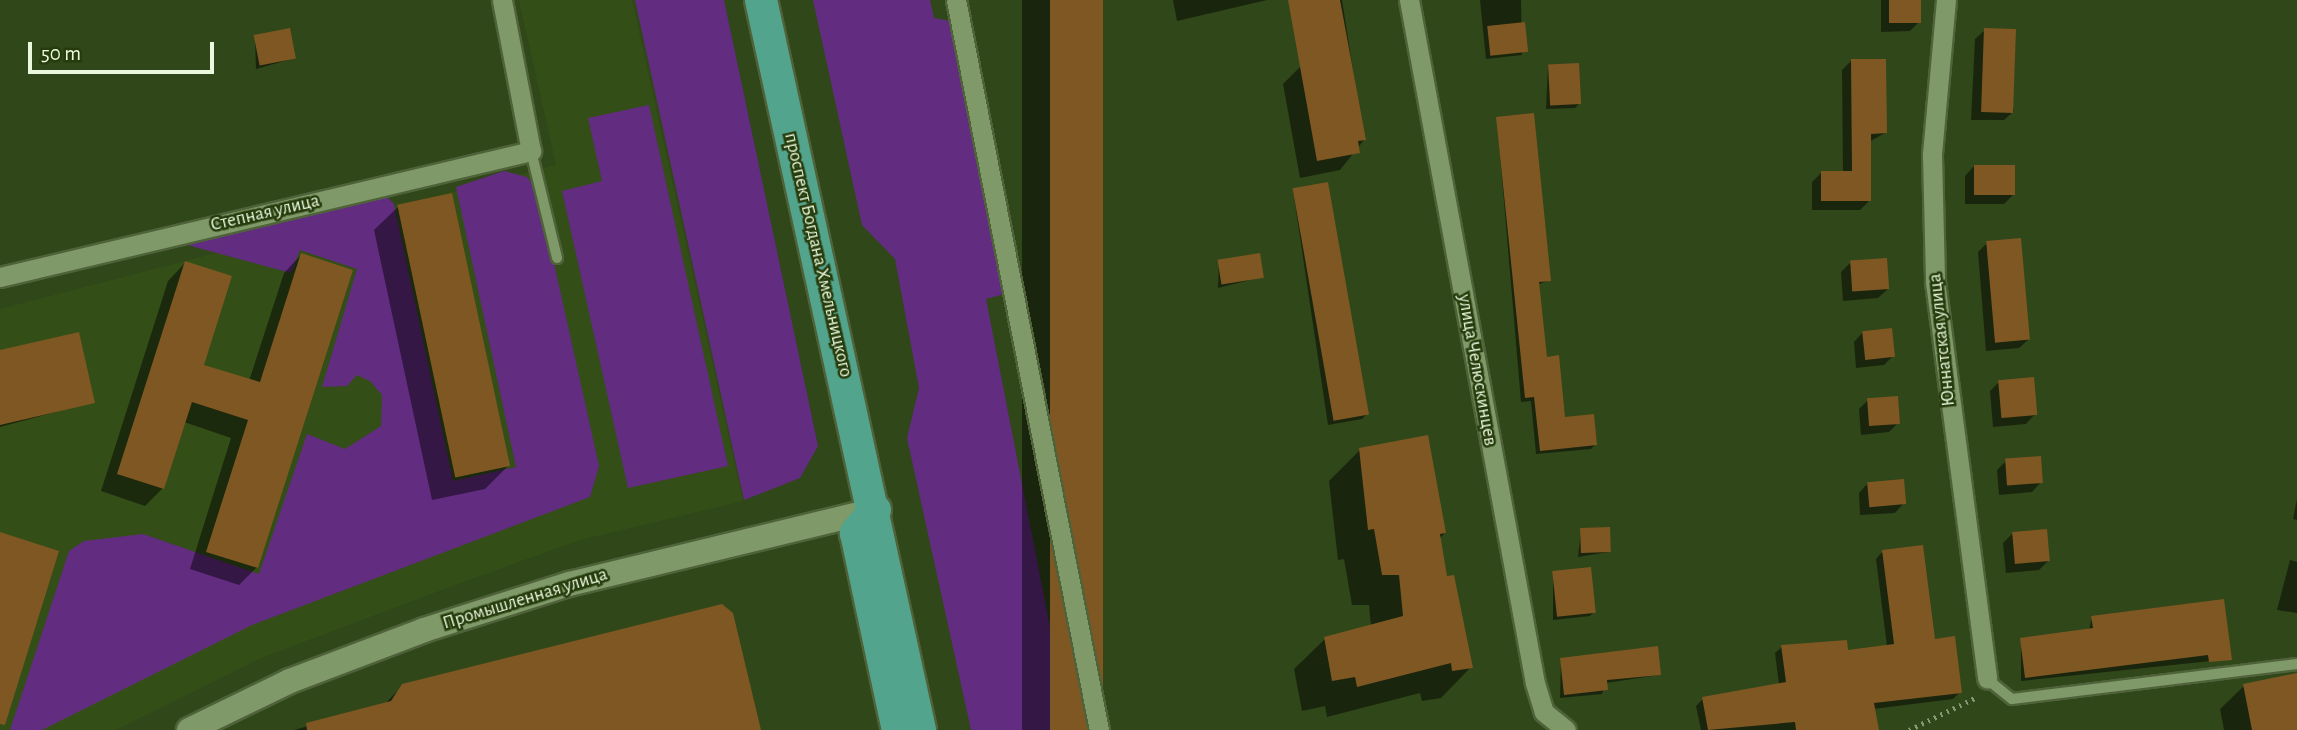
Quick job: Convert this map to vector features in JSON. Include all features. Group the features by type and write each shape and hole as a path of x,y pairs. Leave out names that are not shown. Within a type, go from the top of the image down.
{"main road":[{"name":"проспект Богдана Хмельницкого","path":"761,0 875,510 920,730"},
{"path":"875,510 856,533 898,730"}],"street":[{"path":"502,0 531,151"},
{"path":"956,0 1099,730"},
{"name":"улица Челюскинцев","path":"1409,0 1535,683 1544,712 1566,730"},
{"name":"Юннатская улица","path":"1946,0 1932,155 1935,282 1991,684"},
{"name":"Степная улица","path":"0,277 531,151"},
{"name":"Промышленная улица","path":"189,730 290,681 424,630 569,584 875,510"}],"lane":[{"path":"531,151 557,258"},
{"path":"1991,684 2012,699 2297,664"}],"path":[{"path":"1909,730 1991,684"}],"shaded area":[{"path":"519,0 632,0 743,501 580,540 463,582 261,658 116,730 0,730 0,309 556,165"},
{"path":"635,0 724,0 818,446 800,478 744,500"},
{"path":"813,0 930,0 934,18 956,22 1008,293 986,299 1070,730 971,730 907,438 919,388 895,259 862,225"},
{"path":"649,105 728,466 628,488 562,191 602,181 588,118"},
{"path":"504,171 527,177 538,191 599,466 590,497 252,625 42,730 10,730 69,551 84,541 143,534 259,574 307,434 345,449 381,426 382,395 370,381 357,375 347,386 322,387 357,269 300,250 291,273 180,243 187,235 386,196 394,204 453,481 516,467 456,187"}],"building":[{"path":"1050,0 1103,0 1103,730 1050,730"},
{"path":"1288,0 1340,0 1366,140 1358,141 1360,153 1317,161"},
{"path":"1889,0 1921,0 1921,23 1889,23"},
{"path":"1525,22 1528,52 1490,56 1487,26"},
{"path":"290,28 296,58 260,65 254,35"},
{"path":"1984,28 2016,29 2013,113 1981,112"},
{"path":"1851,59 1886,59 1887,133 1871,134 1871,201 1821,201 1821,171 1852,171"},
{"path":"1579,63 1581,104 1550,106 1548,65"},
{"path":"1534,113 1551,281 1539,282 1547,357 1559,355 1565,417 1594,414 1597,445 1540,451 1534,397 1525,398 1496,117"},
{"path":"1974,165 2015,165 2015,195 1974,195"},
{"path":"1328,182 1369,414 1334,421 1293,188"},
{"path":"452,193 510,466 455,478 397,205"},
{"path":"2021,238 2030,340 1995,343 1986,241"},
{"path":"301,253 353,270 258,568 206,552 248,420 192,402 164,489 117,474 185,261 232,276 204,365 260,382"},
{"path":"1260,253 1264,278 1221,284 1218,260"},
{"path":"1887,258 1889,289 1852,292 1850,261"},
{"path":"1892,328 1895,357 1865,360 1862,331"},
{"path":"79,332 95,403 0,425 0,350"},
{"path":"2034,377 2037,415 2001,418 1998,380"},
{"path":"1898,396 1900,424 1869,426 1867,398"},
{"path":"1428,435 1446,533 1440,534 1447,576 1454,575 1473,668 1452,671 1451,663 1357,687 1355,677 1332,681 1324,637 1403,616 1399,575 1382,575 1374,529 1368,530 1359,448"},
{"path":"2041,456 2043,483 2007,485 2005,459"},
{"path":"1904,479 1906,504 1869,507 1867,482"},
{"path":"1610,527 1611,552 1581,553 1580,528"},
{"path":"2047,529 2050,561 2015,564 2012,532"},
{"path":"0,532 59,551 5,725 0,724"},
{"path":"1923,545 1935,639 1955,636 1962,693 1874,703 1879,730 1796,730 1795,722 1708,730 1702,697 1786,682 1781,645 1847,640 1848,650 1894,644 1882,550"},
{"path":"1591,567 1596,613 1557,617 1552,571"},
{"path":"2224,599 2232,660 2209,662 2208,655 2025,678 2020,638 2093,628 2091,616"},
{"path":"722,604 733,613 761,730 307,730 306,723 391,701 402,684"},
{"path":"1658,646 1661,675 1607,680 1608,690 1564,695 1560,658"},
{"path":"2297,673 2297,730 2252,730 2243,684"}]}
